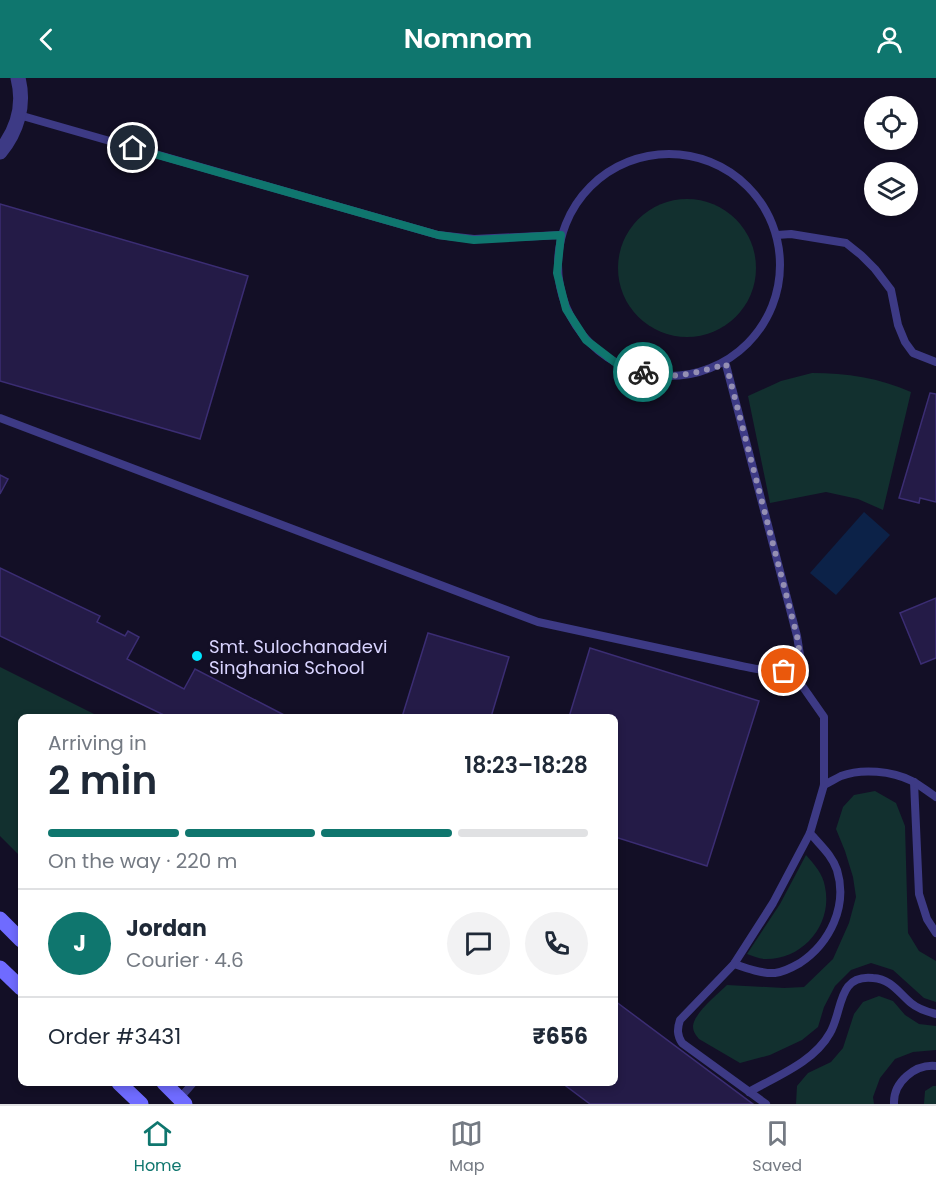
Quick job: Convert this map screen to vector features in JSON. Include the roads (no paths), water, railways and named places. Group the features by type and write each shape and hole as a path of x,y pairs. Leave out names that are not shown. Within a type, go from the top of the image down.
{"main road":[{"path":"0,919 18,937"},
{"path":"0,968 18,985"},
{"path":"122,1086 141,1104"},
{"path":"167,1086 182,1101"}],"street":[{"path":"0,152 15,129 19,115 21,100 18,78"}],"lane":[{"path":"19,115 438,235 474,240 561,235"},
{"path":"669,153 705,159 737,176 762,202 777,235 781,271 773,306 754,338 726,364 689,375 652,375 616,363 586,340 566,309 557,273 561,235 576,202 601,176 633,159 669,153"},
{"path":"777,235 791,234 846,243 875,268 891,290 898,325 905,342 913,353 936,362"},
{"path":"0,418 538,622 766,671 784,671 795,666 800,656 797,636 726,364"},
{"path":"766,1104 682,1043 677,1032 680,1020 734,964 772,903 810,833 824,785 824,717 803,687"},
{"path":"824,785 843,776 865,772 900,776 914,782 936,797"},
{"path":"914,782 919,894 927,919 936,933"},
{"path":"734,964 759,972 775,973 791,968 812,955 830,932 838,908 840,885 828,854 810,833"},
{"path":"749,1092 818,1050 830,1034 847,986 858,979 874,978 889,983 912,1004 936,1014"},
{"path":"894,1104 894,1095 913,1070 928,1065 936,1066"},
{"path":"182,1101 192,1086"}],"water":[{"path":"864,512 890,535 836,595 810,573"}],"place":[{"name":"Smt. Sulochanadevi Singhania School","path":"197,656"}]}
